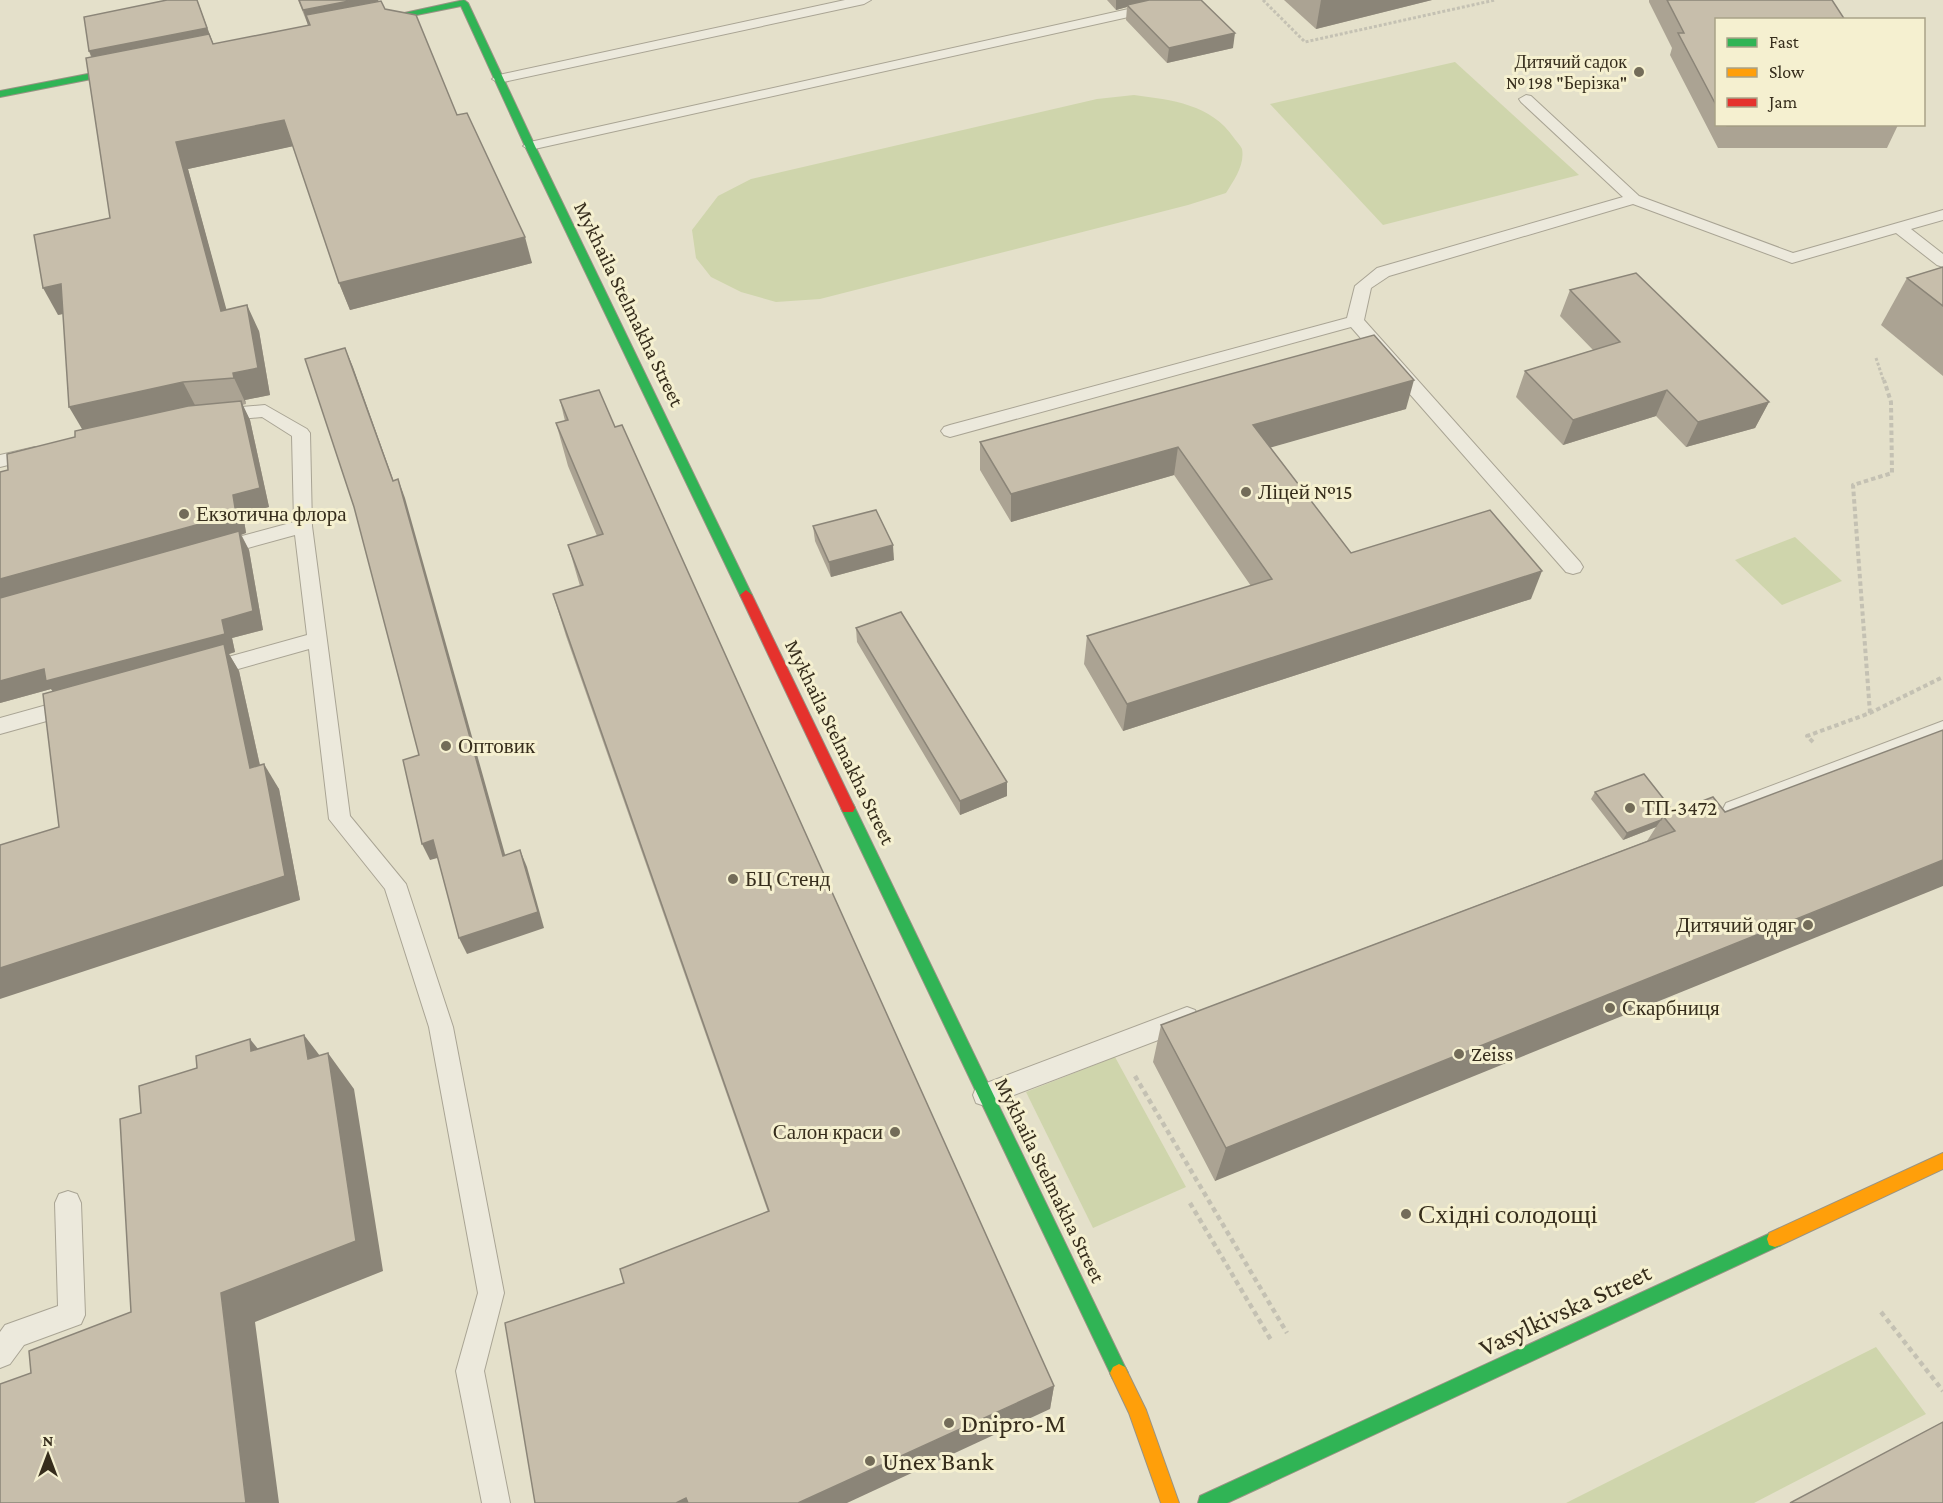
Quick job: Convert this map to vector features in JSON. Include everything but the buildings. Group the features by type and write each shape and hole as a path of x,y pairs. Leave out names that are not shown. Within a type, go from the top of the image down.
{"street":[{"name":"Mykhaila Stelmakha Street","path":"348,26 464,3 530,146 1137,1410 1170,1503"},
{"path":"0,94 151,64"},
{"name":"Vasylkivska Street","path":"1207,1503 1943,1161"}],"lane":[{"path":"500,79 864,0"},
{"path":"530,146 1187,0"},
{"path":"1526,99 1634,200 1792,258 1943,215"},
{"path":"1355,321 1363,286 1383,272 1634,200"},
{"path":"1898,227 1943,262"},
{"path":"950,431 1355,321"},
{"path":"1355,321 1573,567"},
{"path":"197,417 266,411 301,433 303,526 340,819 395,884 441,1027 490,1293 470,1371 496,1503"},
{"path":"0,461 58,448"},
{"path":"202,554 303,526"},
{"path":"182,676 318,639"},
{"path":"0,726 91,701"},
{"path":"1716,816 1943,729"},
{"path":"985,1095 1206,1011"},
{"path":"0,1354 15,1335 72,1315 68,1203"}],"path":[{"path":"1263,0 1305,42 1495,0"},
{"path":"1870,713 1853,485 1892,473 1891,402 1876,358"},
{"path":"1807,735 1870,713 1943,677"},
{"path":"1136,1077 1287,1333"},
{"path":"1190,1203 1271,1340"},
{"path":"1881,1312 1943,1391"}],"green space":[{"path":"1455,62 1579,175 1383,225 1270,104"},
{"path":"1134,95 1190,106 1214,118 1225,127 1241,146 1243,155 1238,172 1226,193 1188,205 820,299 776,302 741,292 711,277 696,258 692,230 718,196 751,179 1097,99"},
{"path":"1795,537 1842,581 1782,605 1735,560"},
{"path":"1115,1057 1186,1187 1093,1228 1026,1092"},
{"path":"1876,1347 1926,1414 1754,1503 1566,1503"}],"traffic: fast":[{"path":"367,22 464,3 530,146 746,595"},
{"path":"0,94 134,68"},
{"path":"848,808 1119,1373"},
{"path":"1207,1503 1775,1239"}],"traffic: slow":[{"path":"1775,1239 1943,1161"},
{"path":"1119,1373 1137,1410 1170,1503"}],"traffic: jam":[{"path":"746,595 848,808"}],"place":[{"name":"Дитячий садок № 198 \"Берізка\"","path":"1639,72"},
{"name":"Ліцей №15","path":"1246,492"},
{"name":"Екзотична флора","path":"184,514"},
{"name":"Оптовик","path":"446,746"},
{"name":"ТП-3472","path":"1630,808"},
{"name":"БЦ Стенд","path":"733,879"},
{"name":"Дитячий одяг","path":"1808,925"},
{"name":"Скарбниця","path":"1610,1008"},
{"name":"Zeiss","path":"1459,1054"},
{"name":"Салон краси","path":"895,1132"},
{"name":"Східні солодощі","path":"1406,1214"},
{"name":"Dnipro-M","path":"949,1423"},
{"name":"Unex Bank","path":"870,1461"}]}
